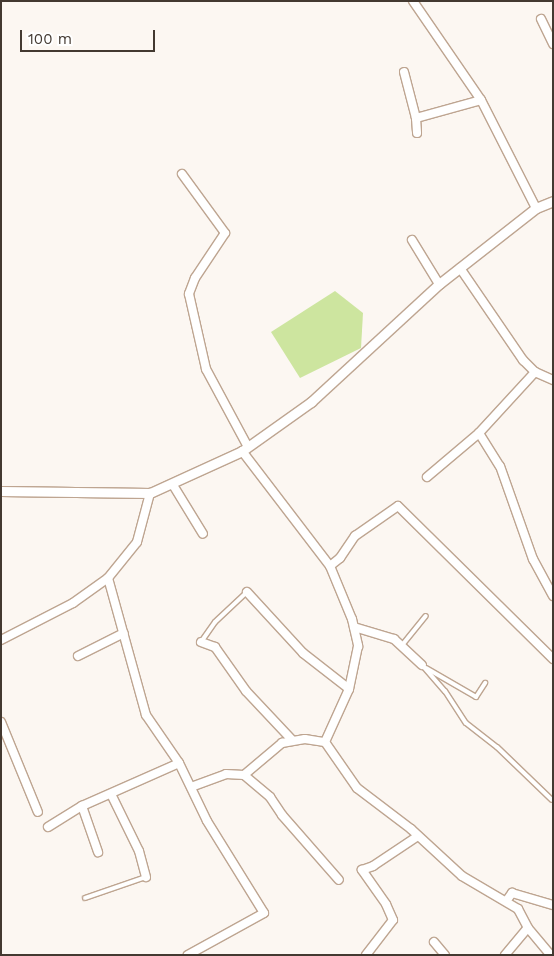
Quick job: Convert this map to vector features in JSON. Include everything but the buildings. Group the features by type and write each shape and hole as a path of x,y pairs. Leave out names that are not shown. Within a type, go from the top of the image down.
{"street":[{"path":"414,1 480,100 536,208"},
{"path":"541,19 553,44"},
{"path":"404,72 416,118 417,134"},
{"path":"416,118 480,100"},
{"path":"182,174 225,233 189,294 206,369 245,449 330,566 339,582 354,627 358,646 349,689 325,742"},
{"path":"1,491 150,493 173,485 245,449 311,402 439,284 536,208 553,201"},
{"path":"412,240 439,284"},
{"path":"460,268 523,360 535,372 553,380"},
{"path":"426,477 479,433 535,372"},
{"path":"479,433 500,466 533,560 553,596"},
{"path":"173,485 203,534"},
{"path":"1,640 73,602 108,578 137,542 150,493"},
{"path":"330,566 340,558 355,536 398,506 553,659"},
{"path":"108,578 146,715 179,763 232,863 264,913 188,955"},
{"path":"247,592 303,653 349,689"},
{"path":"354,627 402,644 422,665"},
{"path":"78,656 124,633"},
{"path":"201,642 215,647 246,691 292,740"},
{"path":"1,722 38,812"},
{"path":"244,775 282,743 292,740 325,742"},
{"path":"325,742 357,788 418,836 462,876 507,900 518,909 528,928 551,955"},
{"path":"48,827 82,806 112,796 179,763"},
{"path":"191,787 226,774 244,775 270,797 282,815 339,880"},
{"path":"112,796 139,851 146,877"},
{"path":"82,806 98,852"},
{"path":"366,955 393,920 386,904 362,870 373,866 418,836"},
{"path":"507,900 512,893 553,905"},
{"path":"505,955 528,928"},
{"path":"434,942 445,955"}],"lane":[{"path":"201,642 215,622 247,592"},
{"path":"402,644 426,616"},
{"path":"422,665 476,697 485,684"},
{"path":"422,665 445,691 466,723 497,747 552,800"},
{"path":"85,898 146,877"}],"green space":[{"path":"335,291 363,313 361,348 300,378 271,332"}]}
